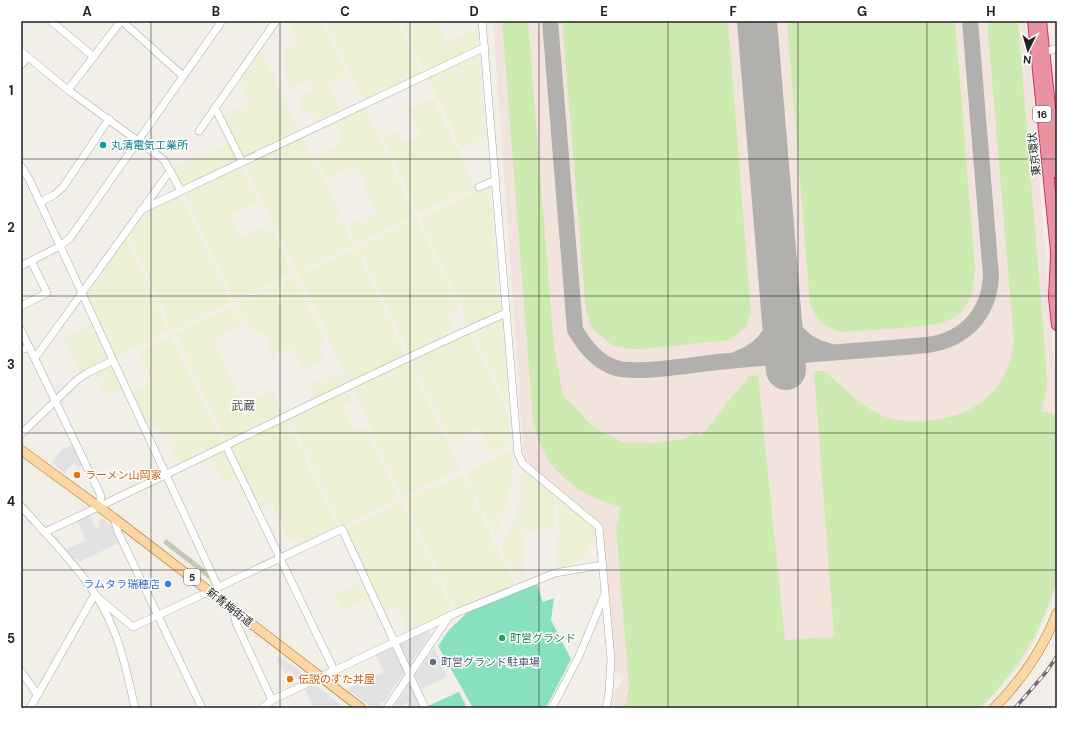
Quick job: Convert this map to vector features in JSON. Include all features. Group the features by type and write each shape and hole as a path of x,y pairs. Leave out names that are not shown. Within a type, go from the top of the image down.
{"highway":[{"name":"東京環状","path":"1032,21 1040,54 1054,131 1057,173"},
{"name":"東京環状","path":"1041,21 1040,54 1056,256 1054,297 1057,325"}],"main road":[{"name":"新青梅街道","path":"21,450 214,589 233,608 361,708"},
{"path":"994,708 1008,694 1029,666 1046,637 1057,613"}],"street":[{"path":"51,21 94,57"},
{"path":"68,90 121,21 183,76"},
{"path":"199,131 276,21"},
{"path":"482,21 518,454 523,464 599,527 611,659 606,708"},
{"path":"141,210 485,47 487,40 486,21"},
{"path":"21,266 60,246 70,238 219,22"},
{"path":"1040,54 1057,48"},
{"path":"21,51 68,90 164,160 181,191"},
{"path":"21,65 28,57"},
{"path":"215,108 242,162"},
{"path":"40,202 54,195 63,187 109,119"},
{"path":"21,166 40,202 112,361 166,474 214,589"},
{"path":"35,358 170,171"},
{"path":"479,187 496,180"},
{"path":"21,306 46,293 31,261"},
{"path":"45,532 226,446 287,415 506,313"},
{"path":"21,330 101,496 99,507"},
{"path":"21,350 29,347"},
{"path":"21,434 55,400 87,373 112,361"},
{"path":"226,446 334,670"},
{"path":"21,506 82,576 96,596 111,624 118,643 135,708"},
{"path":"114,518 118,532 202,708"},
{"path":"96,596 133,627 281,559 342,529 425,708"},
{"path":"262,708 272,700 320,676 450,615 556,573 603,565"},
{"path":"552,708 579,656 605,595"},
{"path":"30,708 96,596"},
{"path":"233,608 236,623 272,700"},
{"path":"387,708 450,615"},
{"path":"21,671 37,694"}],"shaded area":[{"path":"288,21 322,21 347,75 328,84 341,112 317,123 311,110 304,112 297,99 315,89 311,79 290,89 283,53 299,46"},
{"path":"326,21 397,21 422,74 364,101"},
{"path":"401,21 436,21 446,43 477,28 478,47 425,72"},
{"path":"493,21 1025,21 1029,49 1057,395 1057,582 1053,599 1031,648 1020,665 982,708 611,708 615,689 618,688 623,677 614,672 603,527 578,504 524,460"},
{"path":"261,51 299,130 298,133 243,159 222,116 250,103 240,80"},
{"path":"479,53 486,137 462,149 427,76"},
{"path":"433,98 476,187 419,214 382,137 398,130 404,142 420,135 408,109"},
{"path":"364,107 415,216 357,244 348,225 377,212 355,164 326,178 315,155 343,142 333,121"},
{"path":"302,136 354,245 297,272 244,163"},
{"path":"229,142 238,160 181,187 172,169"},
{"path":"240,165 258,203 230,216 240,238 269,224 293,273 234,301 184,193"},
{"path":"489,185 500,312 470,326 420,218"},
{"path":"180,194 231,302 173,331 129,236 148,210"},
{"path":"417,219 459,309 448,315 457,333 410,356 359,247"},
{"path":"126,239 169,331 113,359 84,299"},
{"path":"356,248 406,357 350,384 299,274"},
{"path":"295,276 325,343 318,346 324,360 302,371 290,347 273,355 263,332 252,336 236,304"},
{"path":"233,306 242,324 213,339 243,402 272,389 284,414 227,442 175,333"},
{"path":"501,318 507,402 473,331"},
{"path":"91,323 109,360 80,374 63,337"},
{"path":"470,332 508,414 511,445 492,454 480,427 451,441 411,359"},
{"path":"171,336 223,444 180,465 166,436 144,420 130,393 152,383 138,351"},
{"path":"408,361 460,469 403,497 351,388"},
{"path":"110,365 112,366 123,391 103,391 94,372"},
{"path":"339,372 345,386 316,399 309,384"},
{"path":"348,391 352,401 343,406 355,431 365,427 399,499 342,526 289,417"},
{"path":"287,419 337,526 336,528 301,544 298,536 288,540 271,503 259,509 230,447"},
{"path":"74,444 83,463 80,467 73,463 65,473 52,463 62,449"},
{"path":"224,449 226,450 239,477 228,483 221,477 210,456"},
{"path":"511,450 511,483 496,536 468,481 466,471"},
{"path":"522,467 554,492 554,529 522,531 522,584 519,585 501,547 509,534 517,512 521,494"},
{"path":"462,474 495,543 491,551 497,548 516,586 456,610 404,500"},
{"path":"558,496 596,529 597,536 575,567 558,570"},
{"path":"401,502 451,607 446,614 409,631 397,606 383,612 344,530"},
{"path":"90,515 96,529 100,527 97,524 101,518 114,527 121,542 79,562 77,558 73,560 68,555 67,549 86,540 77,520"},
{"path":"166,539 211,574 213,582 163,543"},
{"path":"364,581 371,598 343,612 334,595"},
{"name":"町営グランド駐車場","path":"428,629 430,635 409,665 398,643"},
{"path":"393,645 405,671 383,703 380,701 381,706 371,707 347,689 384,672 375,654"},
{"name":"町営グランド駐車場","path":"434,648 447,676 422,689 415,675"},
{"path":"280,656 306,676 307,680 292,687 298,681 290,670 285,674 276,658"},
{"path":"410,683 423,708 410,708 408,703 398,707 396,704"},
{"path":"314,684 345,708 314,708 304,688"}],"green space":[{"path":"502,21 528,21 554,347 563,395 594,428 623,442 653,443 683,439 697,431 700,437 749,376 758,375 785,640 834,637 814,371 824,371 857,400 879,414 902,420 924,421 942,419 973,408 985,399 995,388 1004,375 1010,360 1014,342 987,21 1018,21 1046,362 1047,386 1041,411 1057,415 1057,578 1045,615 1027,649 1017,665 993,695 979,708 624,708 629,689 616,527 621,507 585,493 564,478 547,458 538,440 533,420"},
{"path":"562,21 728,21 751,313 746,327 730,340 629,349 612,345 592,328 586,312"},
{"path":"787,21 955,21 975,267 973,285 969,299 963,309 955,317 933,325 841,332 822,323 813,311 810,305"},
{"name":"町営グランド","path":"537,584 543,602 554,598 551,620 571,659 546,708 473,708 438,646 449,630 469,611"},
{"path":"459,692 467,708 429,708 428,706"}],"taxiway":[{"path":"550,21 575,330 587,347 601,361 613,367 636,370 652,370 716,362 927,345 941,342 953,337 972,323 986,302 991,276 970,21"},
{"path":"739,358 749,354 757,348 770,334 777,317 780,297"},
{"path":"781,302 792,327 798,334 812,345 829,351"}],"runway":[{"path":"757,21 786,370"}],"railway":[{"path":"1015,708 1047,671 1057,656"}],"place":[{"name":"丸清電気工業所","path":"103,145"},
{"name":"ラーメン山岡家","path":"77,475"},
{"name":"ラムタラ瑞穂店","path":"168,584"},
{"name":"町営グランド","path":"502,638"},
{"name":"町営グランド駐車場","path":"433,662"},
{"name":"伝説のすた丼屋","path":"290,679"}],"district":[{"name":"武蔵","path":"243,406"}]}
